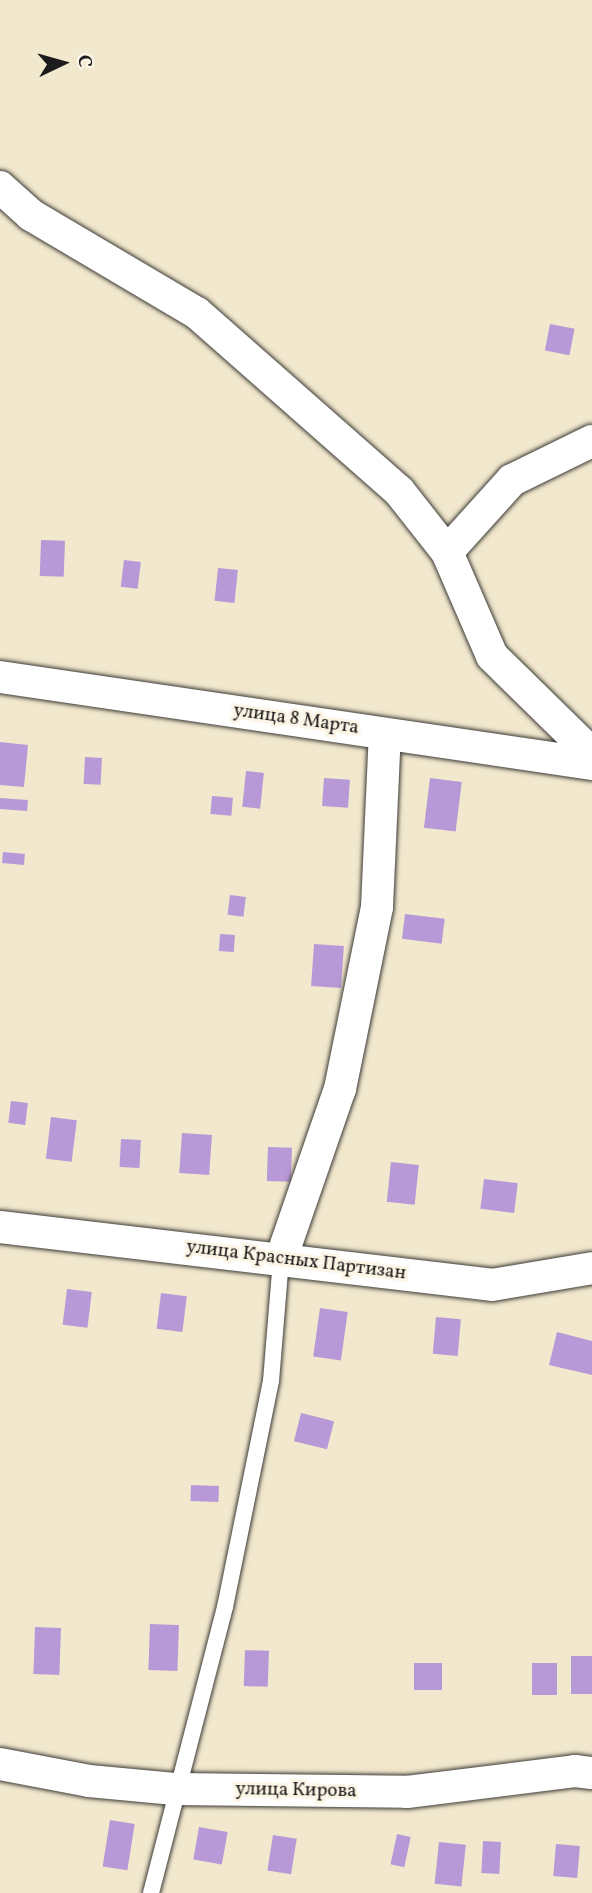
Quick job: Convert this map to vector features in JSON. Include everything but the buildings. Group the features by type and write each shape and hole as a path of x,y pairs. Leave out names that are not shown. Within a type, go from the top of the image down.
{"street":[{"path":"0,187 31,215 197,313 399,491 447,552 492,656 592,754"},
{"path":"0,215 31,215"},
{"path":"447,552 512,480 592,441"},
{"name":"улица 8 Марта","path":"0,677 592,764"},
{"path":"281,1259 340,1089 377,907 385,734"},
{"name":"улица Красных Партизан","path":"0,1227 492,1285 592,1268"},
{"name":"улица Кирова","path":"0,1764 89,1781 175,1789 407,1792 575,1771 592,1773"}],"lane":[{"path":"151,1893 175,1789 225,1607 269,1394 281,1259"}]}
